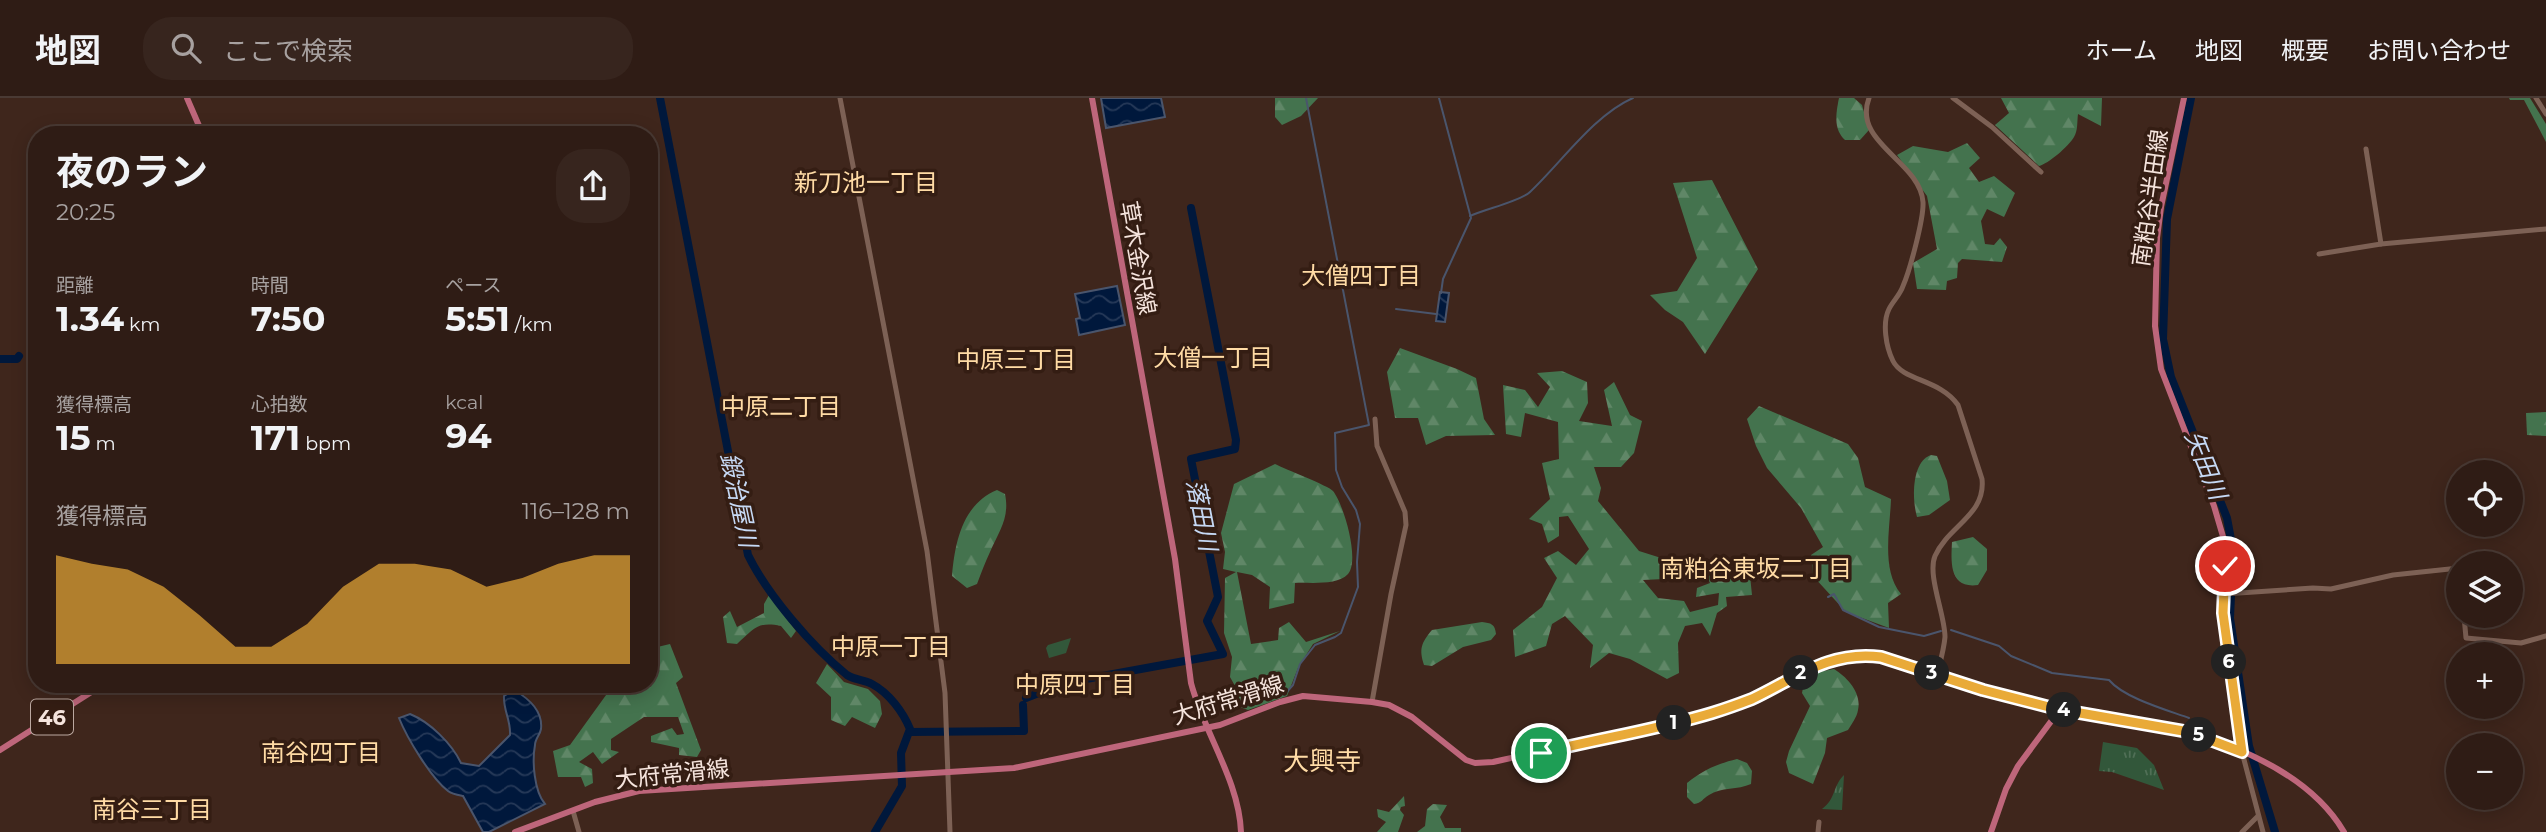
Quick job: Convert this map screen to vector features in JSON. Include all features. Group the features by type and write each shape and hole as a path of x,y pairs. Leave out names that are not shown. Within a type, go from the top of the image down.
{"main road":[{"path":"187,98 198,126"},
{"name":"草木金沢線","path":"1092,98 1175,559 1189,675 1196,701 1238,805 1241,832"},
{"name":"南粕谷半田線","path":"2184,98 2157,238 2155,326 2161,369 2224,540 2223,613 2243,752"},
{"name":"大府常滑線","path":"515,832 619,794 639,791 1014,768 1207,728 1303,696 1389,705 1412,717 1466,760 1475,763 1493,762 1710,713 1753,698 1802,672 1845,656 1881,657 1983,690 2057,709 2189,732 2243,752 2290,776 2326,805 2344,832"},
{"name":"46","path":"0,750 90,693"},
{"path":"1991,832 2006,789 2018,766 2055,716 2057,709"}],"street":[{"path":"840,98 926,547 943,673 950,832"},
{"path":"1868,98 1865,114 1870,127 1916,183 1923,203 1904,284 1886,317 1892,360 1903,372 1935,384 1952,397 1958,405 1982,479 1983,489 1976,508 1941,545 1934,558 1945,639 1937,674"},
{"path":"1953,98 1992,127 2041,172"},
{"path":"2536,98 2546,114"},
{"path":"2366,149 2381,244"},
{"path":"2319,254 2381,244 2546,229"},
{"path":"1372,702 1406,525 1405,512 1384,467 1377,443 1375,419"},
{"path":"2225,594 2331,589 2393,575 2446,569"},
{"path":"2465,628 2466,638 2521,643 2546,636"},
{"path":"2243,752 2263,832"},
{"path":"573,811 579,832"},
{"path":"2242,832 2258,816"},
{"path":"1818,832 1819,822"}],"green space":[{"path":"1275,98 1318,98 1301,116 1282,125 1275,117"},
{"path":"1839,98 1854,98 1862,105 1869,130 1860,140 1845,140 1841,136 1836,115"},
{"path":"2001,98 2102,98 2101,126 2078,114 2076,132 2071,141 2053,158 2039,166 1995,125 2009,113"},
{"path":"2509,98 2530,98 2546,124 2546,142 2524,100"},
{"path":"1967,143 1980,158 1969,168 1979,182 1994,176 2015,193 2004,217 1987,209 1981,221 1985,244 1994,245 2000,238 2007,247 2002,262 1962,259 1958,263 1957,278 1947,281 1946,290 1917,289 1913,263 1937,249 1927,196 1897,155 1913,146 1948,152"},
{"path":"1712,180 1758,269 1705,354 1683,322 1665,310 1650,295 1677,291 1697,258 1673,183"},
{"path":"1400,348 1476,378 1484,419 1495,435 1446,436 1426,445 1418,418 1395,418 1387,372"},
{"path":"1562,371 1587,382 1588,403 1579,421 1612,426 1604,390 1614,382 1630,415 1642,421 1634,453 1621,467 1594,467 1601,488 1598,501 1639,551 1677,563 1664,579 1643,580 1658,598 1684,601 1690,612 1718,605 1719,593 1696,597 1697,588 1710,583 1704,569 1719,576 1749,566 1752,595 1726,597 1727,606 1717,613 1710,636 1702,623 1685,626 1678,643 1679,673 1667,679 1630,659 1609,653 1590,668 1593,645 1565,616 1552,624 1546,646 1515,657 1513,630 1542,607 1557,578 1544,558 1558,551 1576,565 1589,549 1568,516 1559,517 1559,536 1548,543 1542,524 1529,519 1550,499 1542,463 1559,459 1558,422 1525,413 1521,437 1506,434 1503,385 1525,390 1538,407 1550,387 1537,373"},
{"path":"1759,406 1848,444 1858,458 1865,487 1891,499 1889,561 1895,584 1901,594 1888,603 1889,628 1846,612 1813,576 1811,555 1823,547 1801,508 1767,468 1756,446 1747,419"},
{"path":"2546,412 2546,436 2527,435 2526,413"},
{"path":"1931,455 1937,456 1947,481 1950,500 1929,515 1917,517 1914,501 1916,473 1924,459"},
{"path":"1275,464 1333,491 1342,508 1349,532 1351,567 1348,574 1337,580 1295,583 1294,603 1269,609 1270,587 1252,575 1237,572 1251,644 1278,640 1279,628 1289,622 1306,642 1340,631 1313,644 1298,668 1287,696 1248,710 1237,706 1239,693 1230,677 1232,657 1224,633 1225,578 1236,572 1223,569 1225,552 1221,533 1234,484"},
{"path":"997,490 1005,494 1005,517 977,584 967,588 952,576 959,537 976,504"},
{"path":"1973,537 1987,549 1987,570 1978,585 1962,583 1954,573 1952,565 1952,542"},
{"path":"769,595 796,631 791,638 781,626 766,625 752,630 737,644 727,643 723,617 730,611 737,627 764,613 764,604"},
{"path":"1482,622 1495,628 1496,634 1491,640 1463,647 1432,666 1424,665 1422,646 1432,630"},
{"path":"1071,638 1066,653 1049,658 1046,648 1048,645"},
{"path":"670,644 683,677 676,683 701,750 697,757 679,755 679,748 651,742 651,736 672,728 677,735 684,734 678,717 644,717 611,739 611,750 619,752 602,764 593,752 579,762 592,769 593,783 585,787 581,777 558,777 553,751 570,745 608,693 658,693 658,647"},
{"path":"827,664 844,682 868,689 880,701 882,714 875,728 852,717 845,726 831,720 831,697 816,683"},
{"path":"1834,669 1844,676 1856,692 1858,710 1848,730 1827,738 1825,753 1813,784 1789,773 1786,762 1810,706 1802,693 1805,678"},
{"path":"2103,742 2137,748 2154,765 2164,790 2112,772 2099,771"},
{"path":"1737,759 1747,763 1752,771 1751,784 1714,792 1694,804 1687,797 1687,783 1693,778 1710,768"},
{"path":"1844,775 1842,810 1822,809 1830,801"},
{"path":"1404,796 1405,806 1400,810 1404,815 1398,832 1377,832 1386,822 1378,817 1377,809 1389,812"},
{"path":"1433,804 1447,805 1440,817 1445,828 1461,828 1461,832 1417,832 1425,826 1427,809"}],"water":[{"path":"1101,98 1161,98 1165,117 1106,128"},
{"path":"1117,286 1125,325 1079,335 1076,319 1080,318 1075,294"},
{"path":"1440,292 1449,293 1445,322 1436,321"},
{"path":"518,693 529,701 540,716 541,729 535,743 534,767 538,792 545,804 489,832 483,832 463,796 448,791 427,767 399,718 410,714 425,722 440,734 461,763 479,766 510,735 504,696"}],"waterway":[{"name":"鍛治屋川","path":"660,98 748,555 778,603 805,635 847,675 872,684 884,692 910,729 901,753 902,786 875,832"},
{"path":"1284,695 1293,685 1300,664 1315,645 1341,633 1358,587 1360,524 1336,470 1335,433 1369,425 1306,98"},
{"path":"1439,98 1471,218 1443,279 1441,293"},
{"path":"1470,216 1511,202 1530,192 1592,127 1619,105 1633,98"},
{"name":"矢田川","path":"2191,98 2167,219 2163,339 2171,377 2227,518 2233,550 2230,618 2249,746 2275,832"},
{"name":"落田川","path":"1026,698 1064,683 1223,654 1207,621 1218,597 1191,459 1235,449 1236,440 1191,208"},
{"path":"1396,309 1436,314"},
{"path":"0,359 17,359 19,356"},
{"path":"1828,597 1834,594 1843,610 1879,627 1924,636 1941,631"},
{"path":"1951,630 1999,646 2011,656 2052,673 2109,680 2135,698 2189,718"},
{"name":"落田川","path":"910,732 1024,731 1023,705"}],"district":[{"name":"新刀池一丁目","path":"866,182"},
{"name":"大僧四丁目","path":"1361,275"},
{"name":"大僧一丁目","path":"1213,357"},
{"name":"中原三丁目","path":"1016,359"},
{"name":"中原二丁目","path":"781,406"},
{"name":"南粕谷東坂二丁目","path":"1756,568"},
{"name":"中原一丁目","path":"891,646"},
{"name":"中原四丁目","path":"1075,684"},
{"name":"南谷四丁目","path":"321,752"},
{"name":"大興寺","path":"1322,761"},
{"name":"南谷三丁目","path":"152,809"}],"route":[{"path":"1541,753 1710,713 1753,698 1823,663 1845,656 1867,655 2057,709 2189,732 2242,752 2223,613 2225,566"}]}
